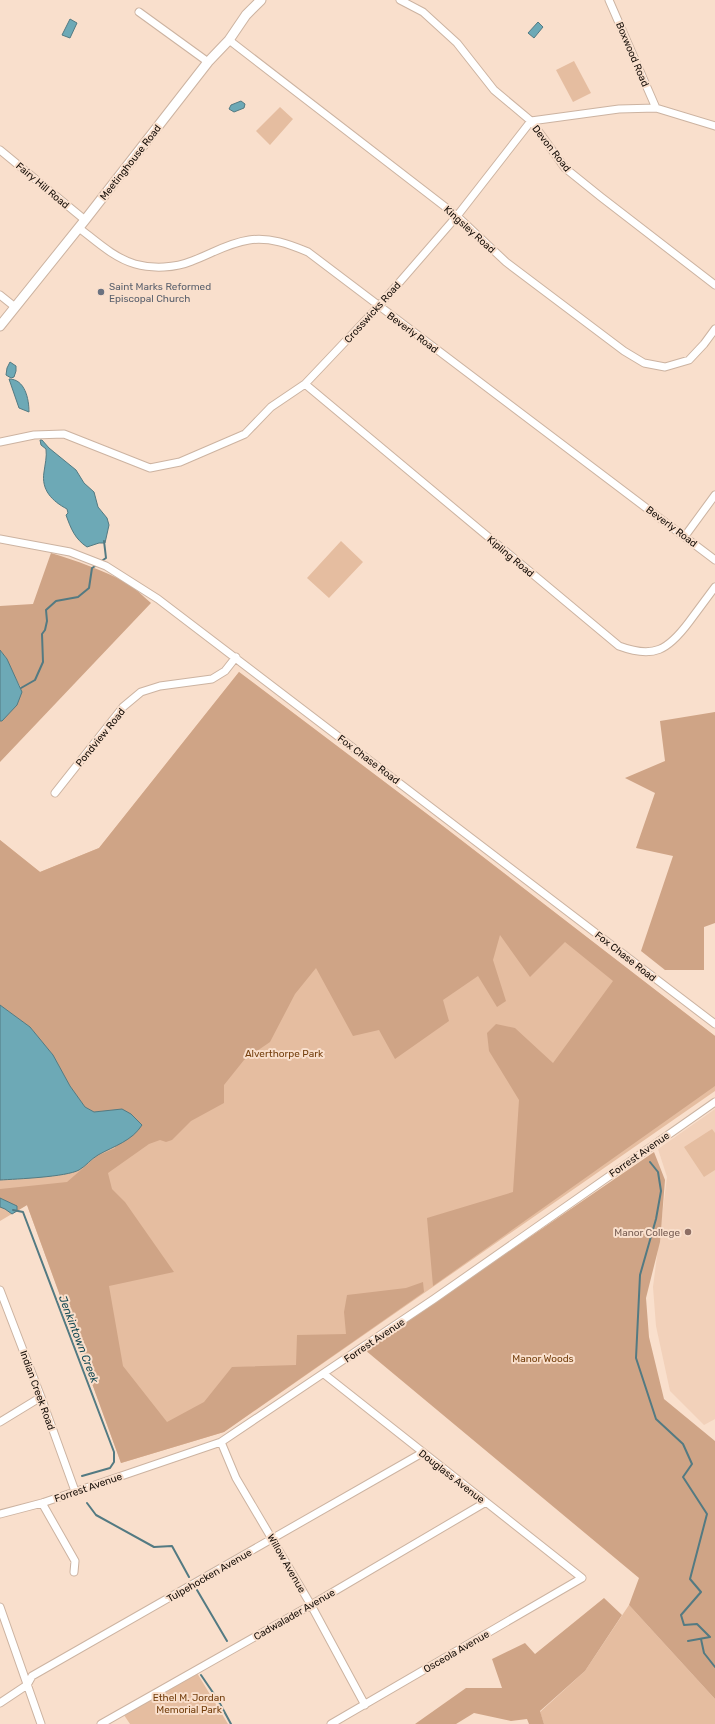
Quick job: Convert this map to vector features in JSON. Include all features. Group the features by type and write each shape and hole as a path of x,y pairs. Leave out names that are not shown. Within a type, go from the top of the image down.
{"street":[{"name":"Meetinghouse Road","path":"0,326 79,228 208,62 229,40 246,15 261,0"},
{"name":"Devon Road","path":"400,0 423,12 457,43 494,90 531,121 565,168 715,285"},
{"name":"Boxwood Road","path":"609,0 656,108"},
{"path":"140,12 208,62"},
{"name":"Kingsley Road","path":"229,40 457,216 506,262 618,346 644,363 665,367 689,360 704,344 715,329"},
{"path":"531,121 619,109 656,108 715,126"},
{"name":"Crosswicks Road","path":"0,442 34,435 64,434 150,468 180,462 245,434 271,407 305,384 378,307 457,216 531,121"},
{"name":"Fairy Hill Road","path":"0,150 85,220"},
{"name":"Beverly Road","path":"79,228 121,258 135,264 156,267 192,262 217,250 250,240 281,242 308,252 378,307 715,560"},
{"path":"0,295 15,307"},
{"name":"Kipling Road","path":"305,384 619,646 635,652 652,652 666,647 678,637 715,587"},
{"path":"685,536 715,495"},
{"name":"Fox Chase Road","path":"0,539 70,552 106,566 158,598 715,1024"},
{"name":"Pondview Road","path":"55,793 123,707 141,692 160,686 212,679 225,671 236,657"},
{"name":"Forrest Avenue","path":"0,1514 42,1503 221,1442 324,1374 715,1102"},
{"name":"Indian Creek Road","path":"0,1290 75,1492"},
{"name":"Douglass Avenue","path":"324,1374 582,1578"},
{"path":"0,1422 41,1398"},
{"name":"Willow Avenue","path":"221,1442 236,1478 311,1605 364,1705"},
{"name":"Tulpehocken Avenue","path":"0,1703 26,1685 32,1676 422,1453"},
{"name":"Cadwalader Avenue","path":"101,1724 311,1605 486,1502"},
{"path":"42,1503 74,1561 74,1572"},
{"name":"Osceola Avenue","path":"331,1724 582,1578"},
{"path":"1,1610 26,1685 41,1724"}],"shaded area":[{"name":"Manor College","path":"715,1109 715,1419 704,1425 670,1391 656,1326 653,1287 667,1177 658,1149"}],"green space":[{"path":"574,61 591,93 573,102 556,70"},
{"path":"280,107 293,119 270,145 256,131"},
{"path":"341,541 363,562 329,598 307,578"},
{"path":"51,553 90,566 118,578 130,585 151,603 0,762 0,721 2,721 21,688 7,659 0,650 0,606 33,604"},
{"name":"Alverthorpe Park","path":"239,672 439,823 715,1036 715,1091 224,1432 121,1463 27,1205 0,1221 0,840 40,872 99,848"},
{"name":"Alverthorpe Park","path":"239,672 439,823 715,1036 715,1086 433,1286 427,1218 513,1192 519,1100 489,1051 487,1033 496,1024 515,1028 553,1063 613,981 565,942 530,977 500,935 493,960 506,1001 497,1007 478,976 443,1000 449,1021 395,1059 379,1030 353,1036 316,968 295,994 270,1042 244,1060 224,1085 224,1103 191,1121 172,1140 166,1142 160,1140 149,1144 108,1173 112,1189 125,1202 174,1272 109,1286 123,1366 167,1422 204,1402 232,1367 296,1365 297,1335 346,1334 344,1312 347,1295 406,1288 423,1282 424,1292 224,1432 121,1463 27,1205 17,1211 16,1206 0,1198 0,1189 67,1182 97,1156 115,1148 122,1110 94,1112 85,1107 70,1086 53,1055 30,1027 0,1005 0,840 40,872 99,848"},
{"path":"715,712 715,923 704,927 704,970 665,970 641,951 673,856 636,848 655,793 625,778 665,761 660,721"},
{"path":"712,1129 715,1133 715,1170 704,1177 684,1147"},
{"name":"Manor Woods","path":"654,1152 665,1180 660,1242 646,1298 649,1337 664,1399 715,1441 715,1699 629,1605 639,1578 365,1350"},
{"path":"604,1598 622,1615 585,1671 540,1711 544,1724 529,1724 527,1719 511,1721 474,1713 456,1724 415,1724 466,1688 502,1688 492,1659 525,1643 535,1654"},
{"path":"629,1605 715,1699 715,1724 544,1724 540,1712 585,1671"},
{"name":"Ethel M. Jordan Memorial Park","path":"197,1673 228,1724 130,1724 124,1715"}],"water":[{"path":"70,19 77,23 70,38 62,35"},
{"path":"538,22 543,27 534,38 528,33"},
{"path":"241,101 245,104 244,108 234,112 229,109 231,105"},
{"path":"10,362 16,366 14,377 11,378 6,375"},
{"path":"9,379 19,382 22,386 27,396 29,412 19,408"},
{"path":"40,440 42,440 49,448 76,470 84,483 94,492 98,507 107,518 109,525 105,543 99,543 87,547 83,544 76,537 72,529 66,515 68,513 67,509 52,499 46,490 44,484 44,472 46,449 41,445"},
{"path":"0,650 7,659 22,692 17,705 2,721 0,721"},
{"path":"0,1005 30,1027 53,1055 70,1086 85,1107 94,1112 122,1109 131,1114 142,1125 138,1131 128,1139 93,1158 79,1170 64,1174 41,1177 0,1180"},
{"path":"0,1198 17,1206 17,1211 12,1214 0,1207"}],"waterway":[{"path":"100,562 106,558 104,541"},
{"path":"21,688 35,680 43,662 42,634 45,630 47,621 46,610 56,601 78,597 89,588 92,568 97,565"},
{"path":"650,1162 658,1172 661,1191 656,1219 640,1275 636,1358 656,1419 683,1444 692,1464 683,1477 707,1514 690,1579 701,1592 681,1615 684,1625 697,1624 710,1637 688,1641"},
{"name":"Jenkintown Creek","path":"13,1210 23,1212 114,1452 114,1462 110,1468 82,1476"},
{"name":"Jenkintown Creek","path":"87,1503 96,1515 154,1547 172,1546 189,1577"},
{"name":"Jenkintown Creek","path":"197,1590 227,1641"},
{"path":"701,1639 704,1653 715,1667"},
{"name":"Jenkintown Creek","path":"201,1675 218,1700 231,1724"}],"place":[{"name":"Saint Marks Reformed Episcopal Church","path":"101,292"},
{"name":"Manor College","path":"688,1232"}]}
